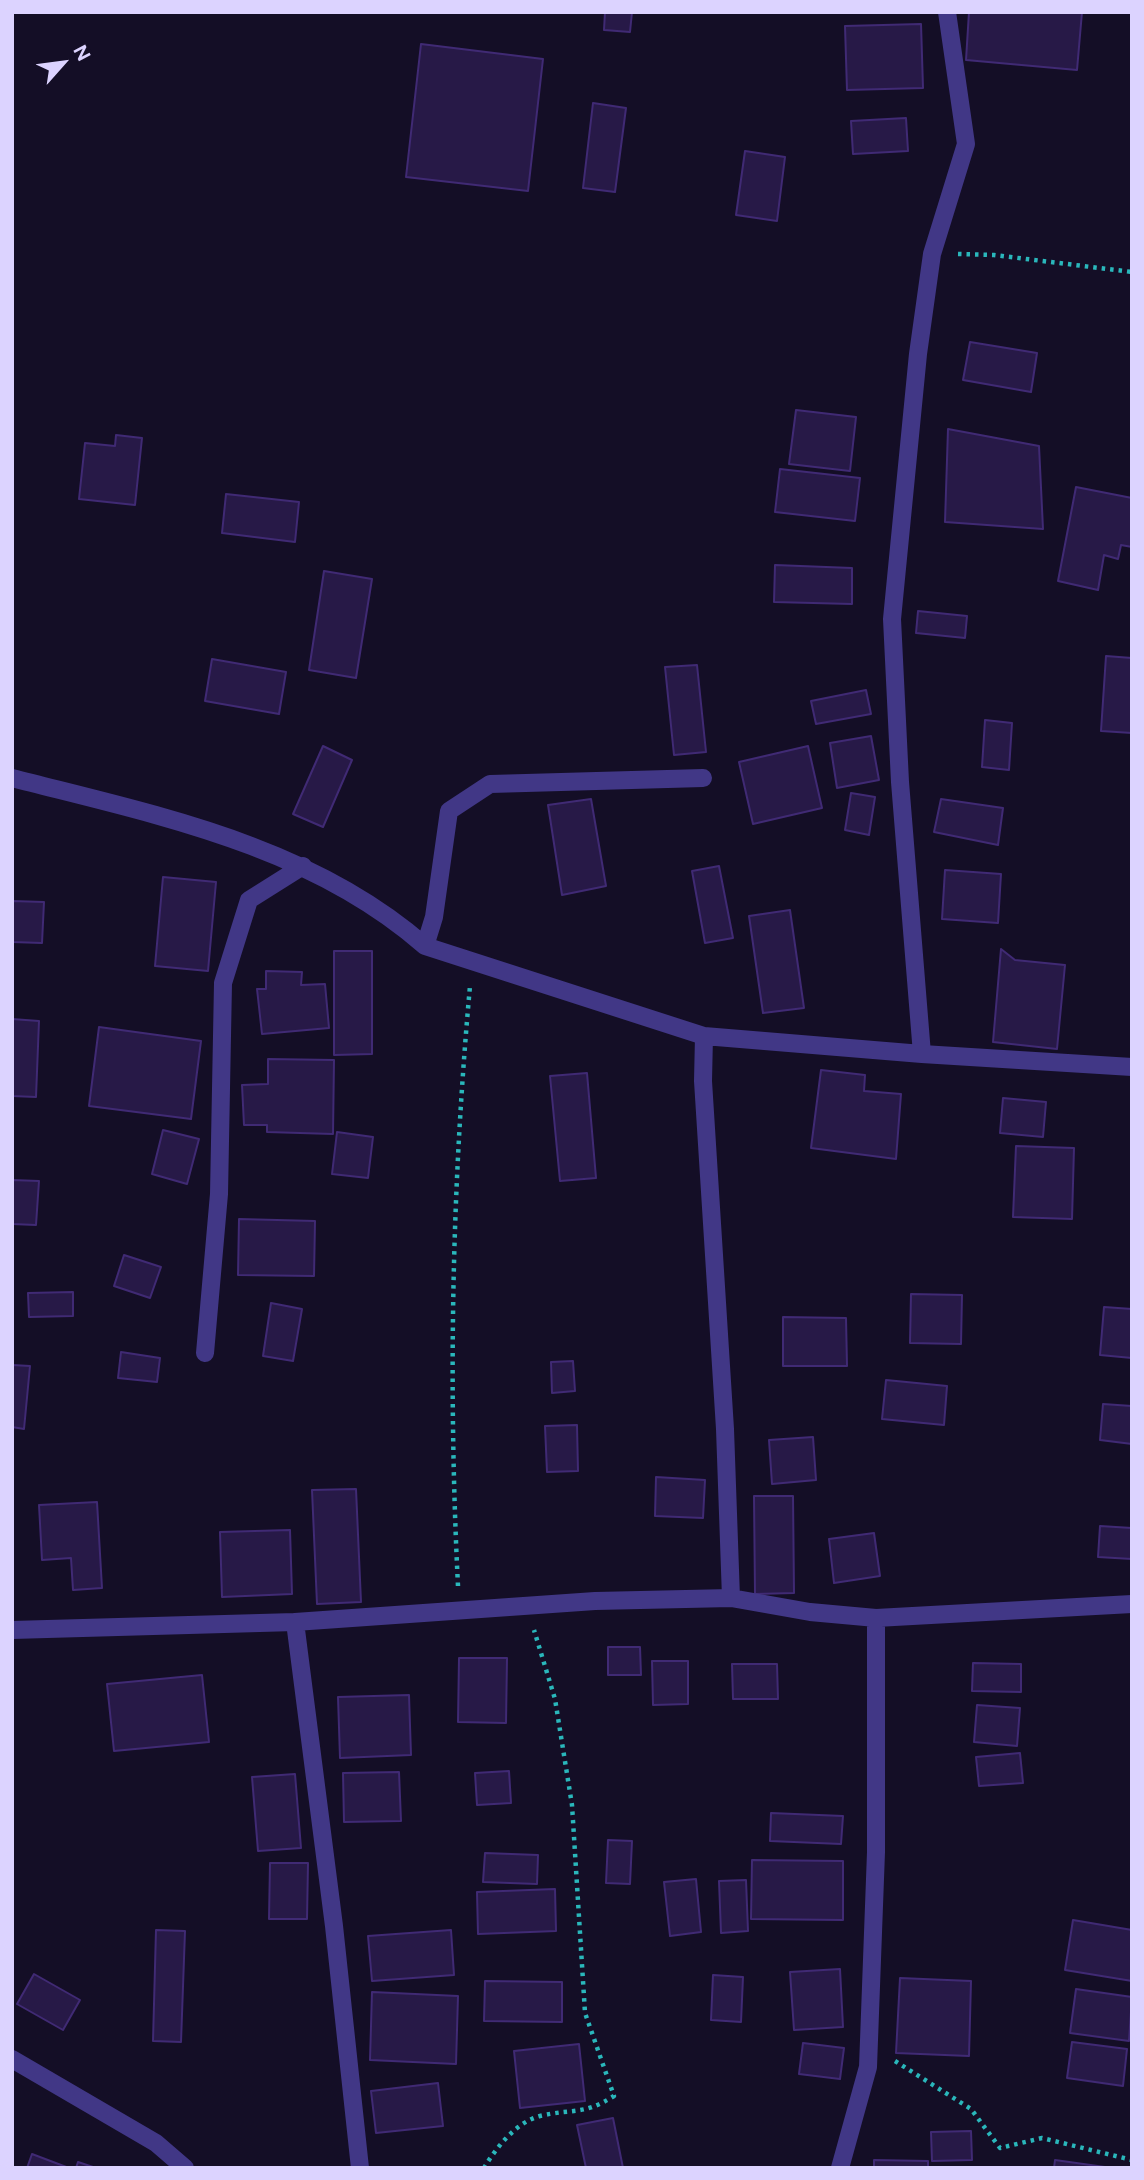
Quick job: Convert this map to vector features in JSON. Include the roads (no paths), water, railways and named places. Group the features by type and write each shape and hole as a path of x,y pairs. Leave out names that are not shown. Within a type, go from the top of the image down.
{"street":[{"path":"922,1054 900,782 892,620 918,354 932,254 966,144 947,12"},
{"path":"12,778 193,825 303,866 394,919 425,946 705,1036 922,1054 1132,1067"},
{"path":"425,946 434,917 449,811 490,784 703,778"},
{"path":"205,1353 219,1194 223,983 249,900 303,866"},
{"path":"705,1036 703,1081 725,1429 731,1598"},
{"path":"12,1630 295,1622 533,1605 731,1598 810,1612 876,1618 1132,1604"},
{"path":"841,2168 868,2067 876,1852 876,1618"},
{"path":"295,1622 334,1926 360,2168"},
{"path":"12,2059 156,2143 185,2168"}]}
